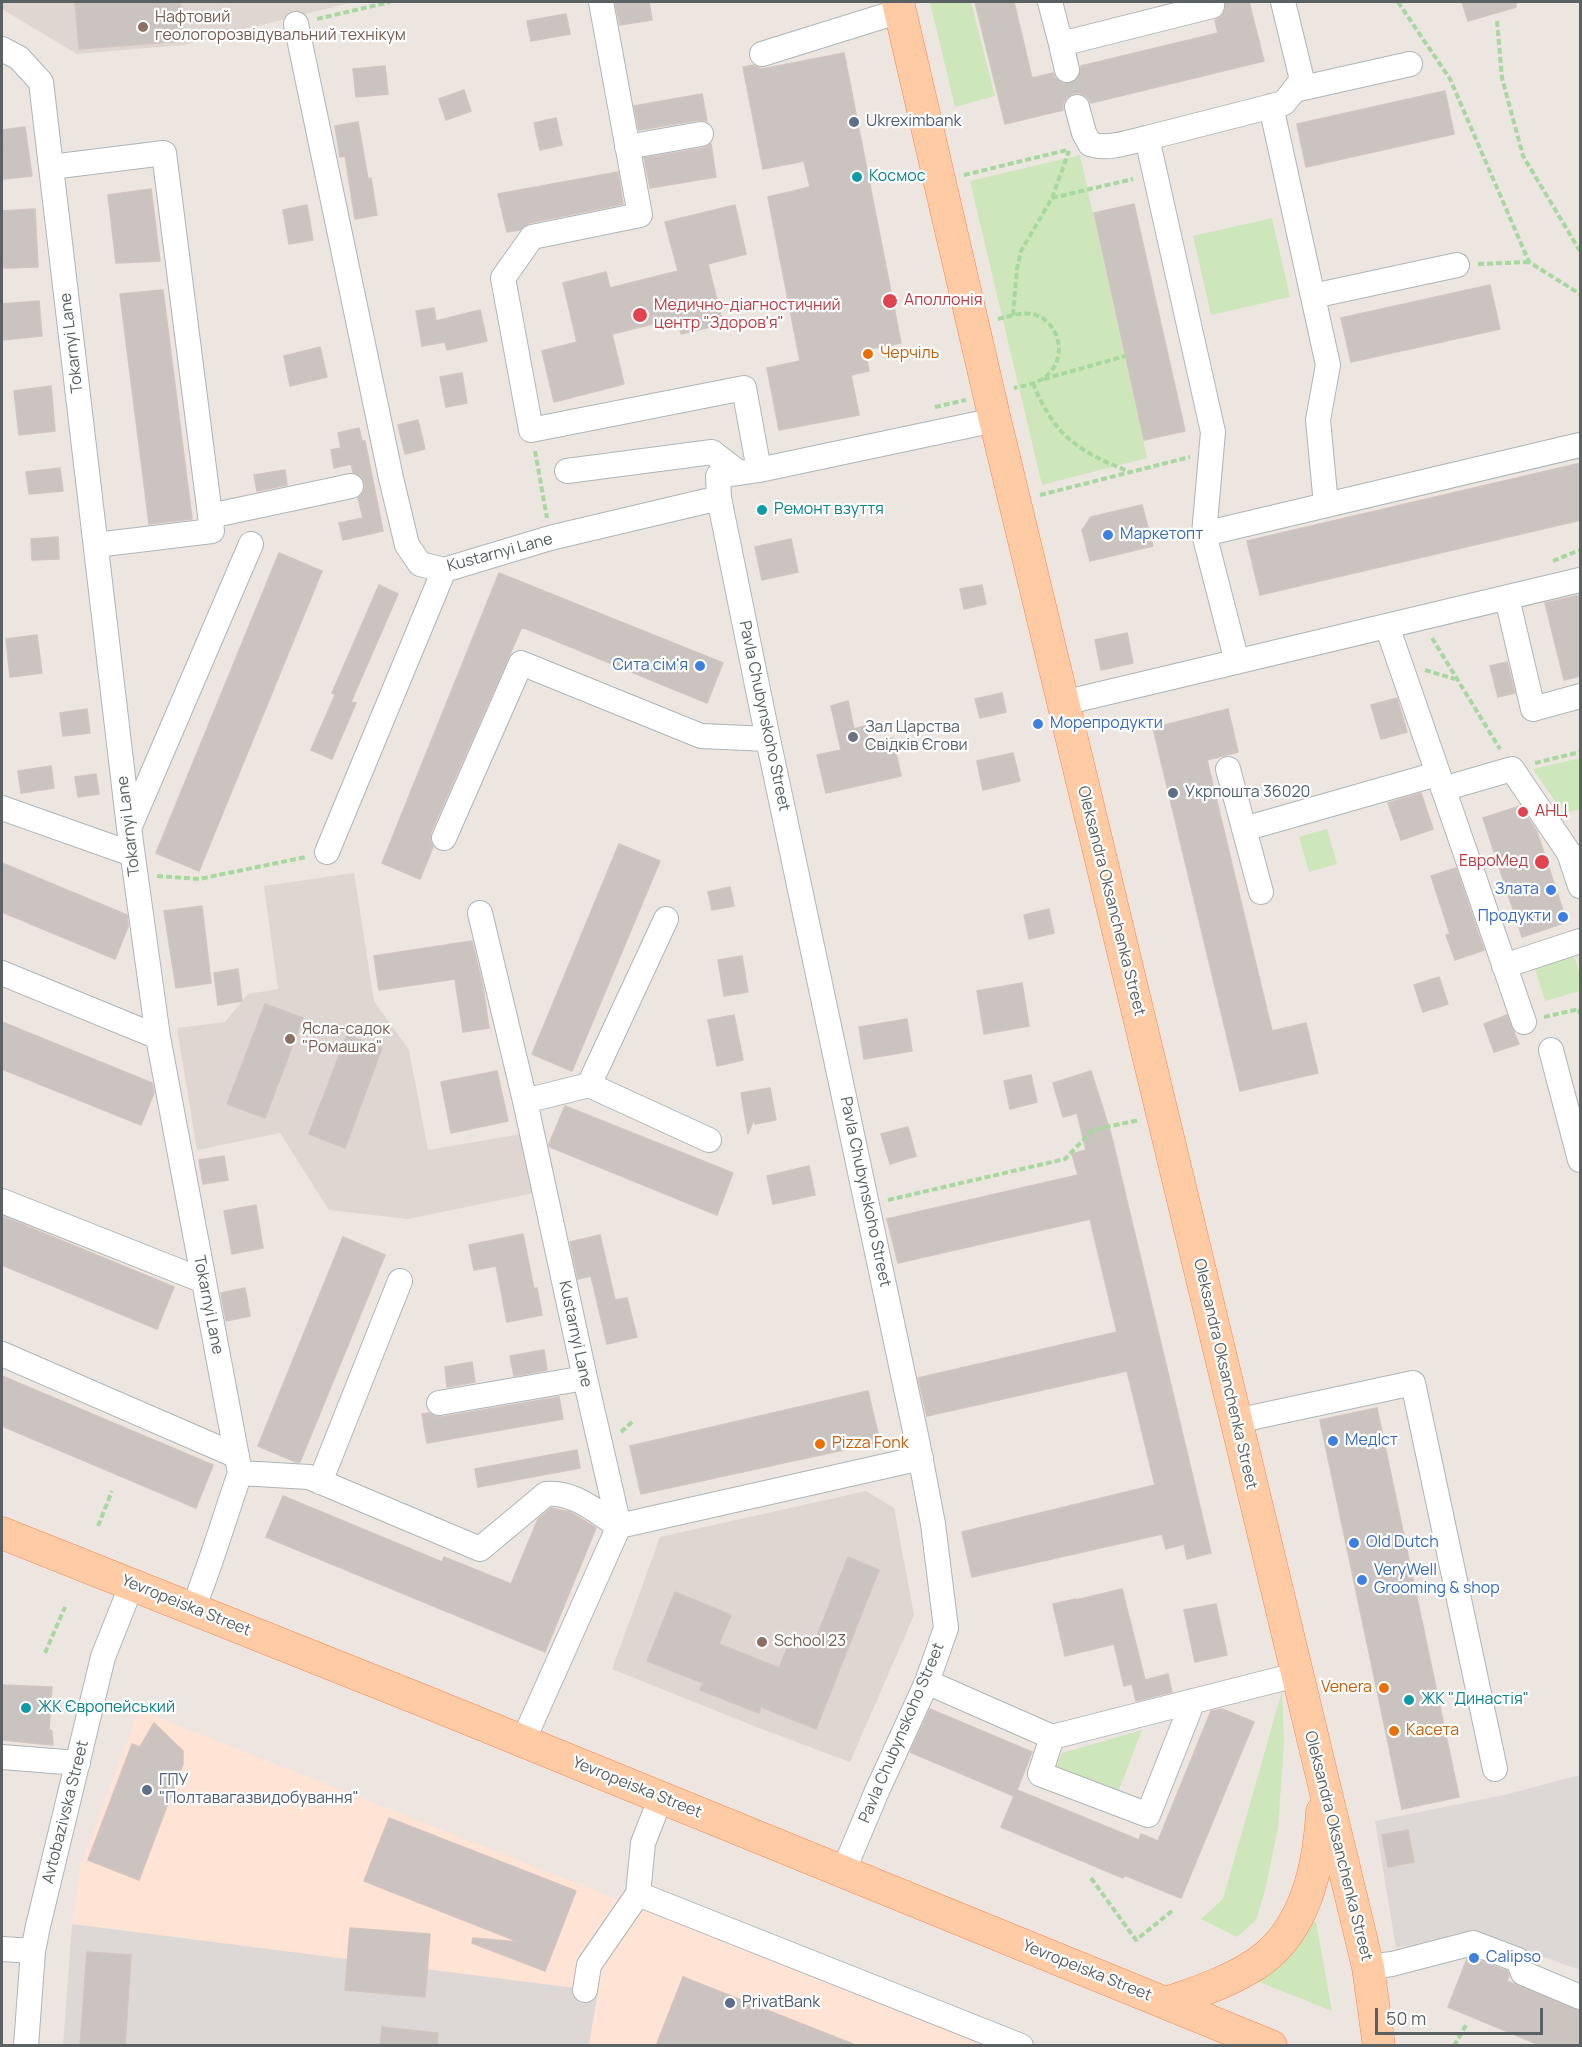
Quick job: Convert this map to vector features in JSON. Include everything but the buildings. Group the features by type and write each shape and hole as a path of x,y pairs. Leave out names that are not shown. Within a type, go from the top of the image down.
{"main road":[{"name":"Oleksandra Oksanchenka Street","path":"899,6 995,420 1368,1967 1379,2046"},
{"name":"Yevropeiska Street","path":"2,1533 524,1741 1271,2046"},
{"path":"1167,2003 1218,1984 1257,1964 1272,1952 1288,1932 1304,1901 1316,1863 1320,1843 1324,1787"}],"street":[{"path":"601,2 640,216 532,237 503,278 531,430 744,388 749,471"},
{"path":"1050,2 1067,70"},
{"path":"1077,106 1084,134 1090,144 1109,147 1284,103 1302,80 1283,2"},
{"path":"762,54 899,6"},
{"path":"1061,44 1212,6"},
{"name":"Kustarnyi Lane","path":"296,24 391,478 407,545 420,564 444,570 550,538 719,498"},
{"name":"Tokarnyi Lane","path":"2,49 19,58 41,82 133,864 158,1038 239,1465 212,1562 193,1609"},
{"path":"1294,90 1410,64"},
{"path":"1271,106 1329,365 1318,420 1326,505"},
{"path":"627,147 701,134"},
{"path":"1147,138 1213,432 1204,534 1237,662"},
{"path":"51,167 164,153 212,531 96,546"},
{"path":"1313,296 1457,265"},
{"path":"719,498 718,476 995,420"},
{"path":"1204,534 1581,445"},
{"path":"567,471 712,452 749,471"},
{"path":"210,516 351,486"},
{"name":"Pavla Chubynskoho Street","path":"719,498 921,1458 933,1524 946,1628 927,1682 843,1872"},
{"path":"129,828 251,544"},
{"path":"327,852 444,570"},
{"path":"1063,703 1581,580"},
{"path":"1507,598 1533,709 1581,696"},
{"path":"1387,626 1524,1022"},
{"path":"444,837 521,663 701,736 768,739"},
{"path":"1228,769 1261,892"},
{"path":"1244,829 1440,781 1512,769 1569,852 1581,886"},
{"path":"2,808 133,864"},
{"name":"Kustarnyi Lane","path":"480,913 525,1101 619,1526"},
{"path":"590,1085 666,919"},
{"path":"1504,966 1581,941"},
{"path":"2,973 158,1038"},
{"path":"1551,1050 1581,1160"},
{"path":"525,1101 590,1085 709,1140"},
{"path":"2,1201 204,1281"},
{"path":"320,1482 400,1281"},
{"path":"2,1354 239,1465 309,1477 480,1549 546,1494 559,1492 571,1496 619,1526 921,1458"},
{"path":"439,1403 585,1378"},
{"path":"1236,1421 1413,1383 1495,1769"},
{"path":"524,1741 619,1526"},
{"name":"Avtobazivska Street","path":"26,2046 33,1951 103,1657 132,1584"},
{"path":"927,1682 1052,1737 1296,1675"},
{"path":"1052,1737 1040,1774 1148,1815 1193,1701"},
{"path":"2,1757 78,1763"},
{"path":"585,1989 589,1965 638,1894 643,1843 661,1797"},
{"path":"638,1894 1022,2046"},
{"path":"1368,1967 1392,1964 1473,1943 1518,1960 1523,1973 1581,1997"},
{"path":"2,1949 33,1951"}],"path":[{"path":"296,24 390,2"},
{"path":"1398,2 1450,79 1529,262"},
{"path":"1497,21 1502,78 1523,156 1581,251"},
{"path":"963,175 1069,150 1052,198 1021,251 1013,315"},
{"path":"1052,198 1155,174"},
{"path":"1457,265 1529,262 1581,294"},
{"path":"997,319 1013,315 1036,315 1053,329 1058,339 1057,361 1052,371 1043,379"},
{"path":"1014,388 1125,356"},
{"path":"1033,383 1041,403 1053,423 1064,435 1078,447 1102,461 1130,472"},
{"path":"531,430 550,538"},
{"path":"1040,495 1211,451"},
{"path":"1427,630 1512,769 1581,753"},
{"path":"133,864 199,879 327,852"},
{"path":"1524,1022 1579,1009 1581,1014"},
{"path":"867,1205 1065,1159 1093,1130 1143,1119"},
{"path":"98,1526 112,1491"},
{"path":"45,1653 65,1607"},
{"path":"1091,1878 1136,1940 1172,1911"},
{"path":"1454,2046 1466,2025"}],"shaded area":[{"name":"Нафтовий геологорозвідувальний технікум","path":"2,2 353,2 183,45 77,54 2,9"},
{"name":"Ясла-садок \"Ромашка\"","path":"354,873 374,1001 409,1050 428,1150 521,1134 534,1193 408,1219 329,1210 280,1133 197,1150 177,1028 225,1022 248,994 278,989 264,886"},
{"name":"School 23","path":"866,1491 894,1508 914,1615 850,1762 612,1669 660,1537"},
{"path":"139,1710 985,2045 589,2045 597,1991 72,1924 81,1864"},
{"path":"1580,1775 1580,1970 1479,1934 1396,1948 1375,1821 1504,1795"},
{"path":"72,1924 598,1991 589,2045 63,2046"}],"green space":[{"path":"930,2 971,2 995,96 955,107"},
{"path":"1080,155 1147,458 1042,485 970,181"},
{"path":"1272,218 1290,297 1211,315 1193,236"},
{"path":"1580,758 1580,809 1563,813 1533,769"},
{"path":"1327,829 1337,864 1309,872 1299,837"},
{"path":"1574,954 1580,975 1580,991 1545,1001 1534,965"},
{"path":"1282,1691 1284,1742 1278,1828 1265,1891 1256,1920 1237,1937 1201,1919 1223,1899"},
{"path":"1142,1730 1117,1795 1055,1771 1062,1753"},
{"path":"1308,1921 1316,1922 1332,2011 1249,1978"}],"tunnel":[{"path":"1067,70 1077,107"}],"place":[{"name":"Нафтовий геологорозвідувальний технікум","path":"143,27"},
{"name":"Ukreximbank","path":"854,122"},
{"name":"Космос","path":"857,177"},
{"name":"Аполлонія","path":"890,301"},
{"name":"Медично-діагностичний центр \"Здоров'я\"","path":"640,315"},
{"name":"Черчіль","path":"868,354"},
{"name":"Ремонт взуття","path":"762,510"},
{"name":"Маркетопт","path":"1108,535"},
{"name":"Сита сім'я","path":"700,666"},
{"name":"Морепродукти","path":"1038,724"},
{"name":"Зал Царства Cвідків Єгови","path":"853,737"},
{"name":"Укрпошта 36020","path":"1173,793"},
{"name":"АНЦ","path":"1523,812"},
{"name":"ЕвроМед","path":"1542,862"},
{"name":"Злата","path":"1551,890"},
{"name":"Продукти","path":"1563,917"},
{"name":"Ясла-садок \"Ромашка\"","path":"290,1039"},
{"name":"МедІст","path":"1333,1441"},
{"name":"Pizza Fonk","path":"820,1444"},
{"name":"Old Dutch","path":"1354,1543"},
{"name":"VeryWell Grooming & shop","path":"1362,1580"},
{"name":"School 23","path":"762,1642"},
{"name":"Venera","path":"1384,1688"},
{"name":"ЖК \"Династія\"","path":"1409,1700"},
{"name":"ЖК Європейський","path":"26,1708"},
{"name":"Касета","path":"1394,1731"},
{"name":"ГПУ \"Полтавагазвидобування\"","path":"147,1790"},
{"name":"Calipso","path":"1474,1958"},
{"name":"PrivatBank","path":"730,2003"}]}
